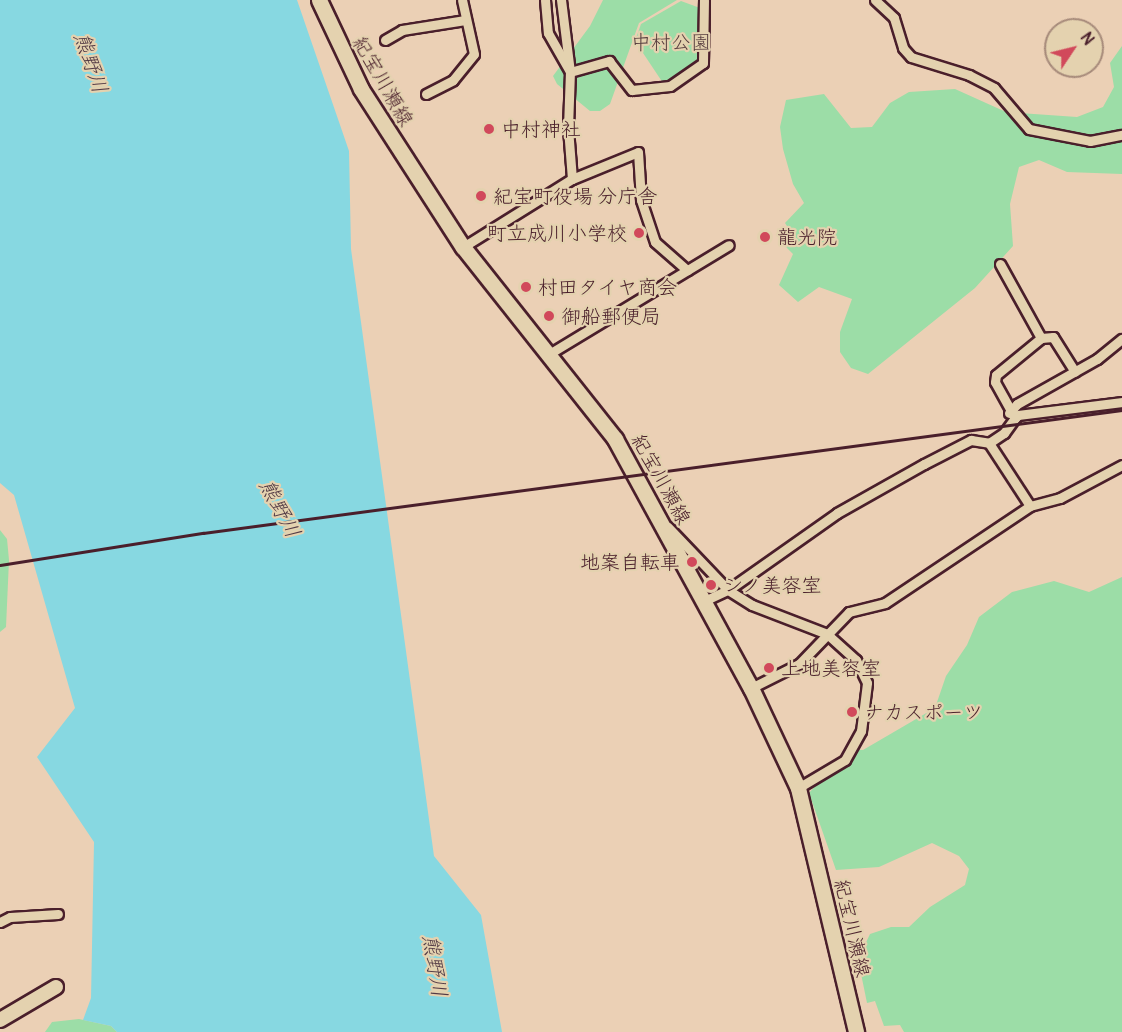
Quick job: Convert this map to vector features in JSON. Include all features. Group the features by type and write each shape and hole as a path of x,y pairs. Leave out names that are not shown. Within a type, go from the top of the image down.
{"main road":[{"name":"紀宝川瀬線","path":"319,0 361,89 463,247 615,439 751,688 798,788 856,1032"},
{"path":"0,1020 56,987"}],"street":[{"path":"426,94 453,80 474,54 462,0"},
{"path":"544,0 548,33 570,72"},
{"path":"561,0 570,72 568,128 572,179"},
{"path":"570,72 609,61 632,90 670,86 703,63 704,0"},
{"path":"875,0 894,18 903,48 911,57 969,75 994,88 1029,129 1090,141 1122,135"},
{"path":"385,40 402,30 465,20"},
{"path":"463,247 572,179 638,152 641,200 656,242 687,270"},
{"path":"549,354 729,245"},
{"path":"1000,264 1041,338"},
{"path":"1012,416 995,382 996,375 1041,338 1053,337 1075,372"},
{"path":"704,601 728,590 837,513 924,464 971,440 989,443 1004,433 1012,416 1122,339"},
{"path":"1012,416 1122,402"},
{"path":"989,443 1030,506"},
{"path":"751,688 800,664 849,612 885,603 1030,506 1060,498 1122,465"},
{"path":"655,512 728,590 752,605 826,634 856,660 867,683 861,731 845,760 798,788"},
{"path":"0,922 10,917 58,914"}],"green space":[{"path":"603,0 677,0 639,23 610,104 600,111 590,111 557,84 553,76 590,26"},
{"name":"中村公園","path":"681,1 700,8 698,59 691,69 663,83 635,41 641,24"},
{"path":"1122,46 1122,174 1067,172 1039,160 1019,167 1010,204 1013,246 975,288 868,374 851,368 840,352 840,332 852,299 819,287 798,302 779,285 793,254 786,247 795,238 785,223 804,203 793,184 783,149 780,127 786,100 824,94 851,128 872,127 890,103 909,92 955,89 1006,112 1077,117 1103,107 1114,87 1110,63"},
{"path":"0,530 7,539 9,560 6,627 0,632"},
{"path":"1122,577 1122,1032 904,1032 900,1025 884,1026 875,1001 867,1003 858,959 870,934 891,927 909,927 930,907 965,885 969,869 959,856 932,843 879,867 836,870 809,793 849,749 863,750 935,708 946,676 967,645 979,617 1012,592 1054,581 1089,592"},
{"path":"79,1019 111,1026 117,1032 45,1032 52,1022"}],"water":[{"name":"熊野川","path":"0,0 297,0 349,151 351,249 434,856 481,915 502,1032 117,1032 111,1026 83,1020 91,998 94,842 37,757 75,708 14,495 0,483"}],"railway":[{"path":"0,565 203,533 1122,410"}],"place":[{"name":"中村神社","path":"489,129"},
{"name":"紀宝町役場 分庁舎","path":"481,196"},
{"name":"町立成川小学校","path":"639,233"},
{"name":"龍光院","path":"765,237"},
{"name":"村田タイヤ商会","path":"526,287"},
{"name":"御船郵便局","path":"549,316"},
{"name":"地案自転車","path":"692,562"},
{"name":"シノ美容室","path":"711,585"},
{"name":"上地美容室","path":"769,668"},
{"name":"ナカスポーツ","path":"852,712"}]}
